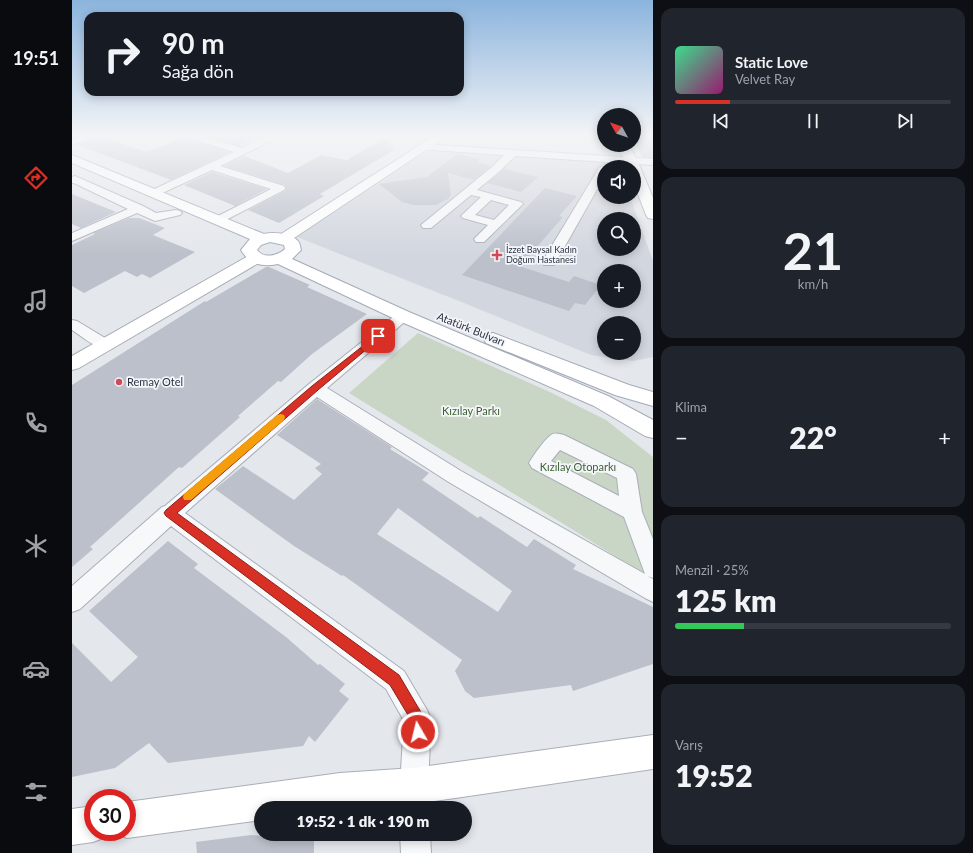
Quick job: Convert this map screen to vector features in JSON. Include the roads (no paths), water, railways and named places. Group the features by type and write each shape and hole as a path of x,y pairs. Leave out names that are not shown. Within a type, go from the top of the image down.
{"main road":[{"path":"81,176 176,213 256,248"},
{"path":"114,176 218,220 256,248 265,260 285,250 384,176"},
{"path":"641,185 653,215"},
{"path":"72,364 274,238 285,250"},
{"name":"Atatürk Bulvarı","path":"285,250 403,316 601,401 653,430"},
{"name":"Atatürk Bulvarı","path":"285,250 438,317 622,390 653,399"},
{"path":"136,819 340,791 415,797 653,752"},
{"path":"72,827 84,825"}],"street":[{"path":"74,176 75,179 139,208 155,217 176,213"},
{"path":"154,193 190,176"},
{"path":"218,220 280,188 242,176"},
{"path":"427,225 488,176"},
{"path":"548,262 597,180"},
{"path":"469,192 518,204 480,239"},
{"path":"489,196 467,216 496,224"},
{"path":"72,237 139,208"},
{"path":"72,601 169,513 315,388 403,316"},
{"path":"72,324 105,344"},
{"path":"315,388 454,476 653,591"},
{"path":"632,512 539,463 557,440 626,474 632,512 653,568"},
{"path":"169,513 395,680 418,719 415,797"},
{"path":"415,841 416,853"}],"place":[{"name":"İzzet Baysal Kadın Doğum Hastanesi","path":"497,255"},
{"name":"Remay Otel","path":"119,382"}],"park label":[{"name":"Kızılay Parkı","path":"471,411"},
{"name":"Kızılay Otoparkı","path":"578,467"}]}
